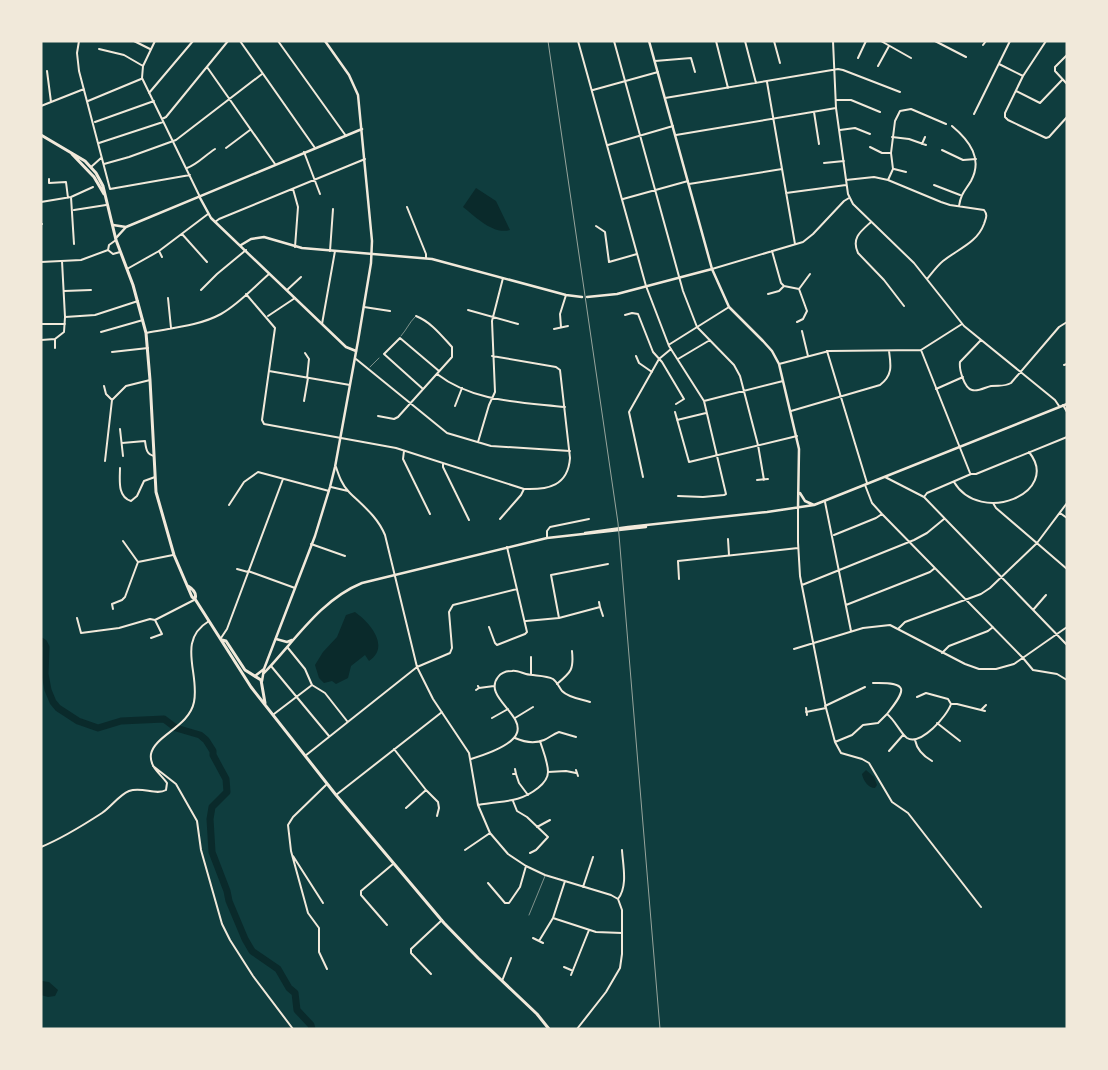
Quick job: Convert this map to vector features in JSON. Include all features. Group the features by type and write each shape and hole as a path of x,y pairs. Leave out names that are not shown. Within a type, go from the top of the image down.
{"highway":[{"path":"41,136 70,152 90,168 104,186 116,239 138,301 146,333 156,492 174,555 188,586 196,595 195,599 251,686 336,795 442,920 537,1014 549,1029"},
{"path":"90,168 105,194"},
{"path":"221,639 226,642 245,670 260,678 266,706"},
{"path":"251,686 250,680 255,676"},
{"path":"251,686 258,688 262,682"}],"street":[{"path":"79,41 77,54 84,89 109,188 190,175"},
{"path":"134,41 151,49"},
{"path":"155,41 143,66 142,78 208,214 347,348 356,351"},
{"path":"149,93 193,41"},
{"path":"99,143 163,120 228,41"},
{"path":"240,41 315,148"},
{"path":"278,41 346,136"},
{"path":"262,682 267,659 312,544 329,491 355,358 372,254 372,234 358,98 353,82 325,41"},
{"path":"578,41 646,286 671,349 704,401 725,489 725,495 704,497 678,496"},
{"path":"614,41 679,277 697,326 734,365 744,390 758,445 764,480"},
{"path":"649,41 712,269 729,307 772,351 779,364 800,455 798,548 802,585 825,708 835,742 841,753 862,758 869,763 892,802 908,813 981,907"},
{"path":"716,41 728,88"},
{"path":"745,41 756,83"},
{"path":"774,41 780,63"},
{"path":"833,41 836,108 849,198 914,263 962,324 1063,405 1067,412"},
{"path":"858,58 866,41"},
{"path":"881,41 911,58"},
{"path":"936,41 966,57"},
{"path":"983,45 986,41"},
{"path":"974,114 1010,41"},
{"path":"1046,41 1023,76 1005,113 1005,117 1046,138 1067,117"},
{"path":"878,66 889,46"},
{"path":"99,49 124,55 143,66"},
{"path":"1067,55 1056,67 1055,71 1067,84"},
{"path":"655,61 691,58 695,72"},
{"path":"999,64 1023,76"},
{"path":"207,67 275,164"},
{"path":"665,98 835,70 844,70 900,92"},
{"path":"47,71 51,102"},
{"path":"592,91 658,72"},
{"path":"104,164 174,141 262,74"},
{"path":"88,101 142,78"},
{"path":"1016,91 1040,103 1062,80"},
{"path":"767,81 795,244"},
{"path":"41,106 84,89"},
{"path":"836,100 851,100 880,112"},
{"path":"94,123 154,101"},
{"path":"675,135 836,108"},
{"path":"888,180 893,169 891,153 896,115 903,109 911,109 946,124"},
{"path":"814,112 816,138 819,144"},
{"path":"938,126 940,121"},
{"path":"607,145 673,126"},
{"path":"952,126 971,145 976,159 974,174 960,195 958,206"},
{"path":"840,130 855,128 870,134"},
{"path":"108,250 109,245 126,227 362,129"},
{"path":"959,132 963,129"},
{"path":"226,148 250,130"},
{"path":"892,137 909,139 926,145"},
{"path":"922,144 925,137"},
{"path":"870,147 886,154 891,153"},
{"path":"187,168 198,164 202,158 214,149"},
{"path":"874,155 876,150"},
{"path":"942,150 963,160 976,159"},
{"path":"304,152 320,194"},
{"path":"90,168 101,158"},
{"path":"215,222 365,159"},
{"path":"824,163 844,162"},
{"path":"622,200 654,190 688,183 782,169"},
{"path":"893,169 904,173"},
{"path":"846,180 874,177 888,180 923,196 950,205 984,210 987,215 981,232 971,242 942,262 927,279"},
{"path":"49,179 49,183 66,182 73,211 74,244"},
{"path":"786,193 820,187 847,185"},
{"path":"934,185 960,195"},
{"path":"41,202 70,197 93,188"},
{"path":"293,189 298,207 295,247"},
{"path":"587,296 610,295 646,286 712,269 806,240 849,198"},
{"path":"73,211 108,204"},
{"path":"407,207 426,254 426,259"},
{"path":"330,251 333,209"},
{"path":"127,269 159,251 208,214"},
{"path":"871,222 858,234 855,248 884,280 904,306"},
{"path":"113,225 126,227"},
{"path":"596,226 605,232 609,262 637,254"},
{"path":"182,234 207,262"},
{"path":"241,245 251,239 264,237 295,247 426,259 566,295 582,297"},
{"path":"108,250 113,254 120,252"},
{"path":"41,262 81,260 108,250"},
{"path":"202,290 217,274 246,250"},
{"path":"159,251 162,257"},
{"path":"322,324 336,251"},
{"path":"772,251 779,277 784,286"},
{"path":"41,340 55,339 64,332 62,261"},
{"path":"146,333 196,323 215,317 228,310 270,273"},
{"path":"799,289 810,274"},
{"path":"287,290 301,277"},
{"path":"478,442 495,392 492,356 492,316 503,278"},
{"path":"768,294 773,294 784,286 799,289"},
{"path":"797,322 804,320 807,311 799,289"},
{"path":"64,292 91,290"},
{"path":"246,294 275,328 262,420 266,425 404,451 524,489 551,487 561,480 570,464 565,407 559,368 492,356"},
{"path":"561,328 560,314 566,295"},
{"path":"168,298 172,328"},
{"path":"267,317 295,298"},
{"path":"65,317 95,315 138,301"},
{"path":"364,307 390,311"},
{"path":"669,344 729,307"},
{"path":"468,310 518,324"},
{"path":"625,314 632,312 638,314 653,352 684,399 676,404"},
{"path":"378,416 397,418 452,357 452,347 427,321 416,316"},
{"path":"101,332 143,320"},
{"path":"980,340 961,360 959,366 969,388 976,391 989,386 1007,385 1013,382 1059,327 1067,322"},
{"path":"41,324 65,324"},
{"path":"779,364 827,351 921,350 962,324"},
{"path":"554,329 568,326"},
{"path":"802,331 808,356"},
{"path":"424,389 384,354 400,338 448,382 462,388 492,399 565,407"},
{"path":"55,339 55,348"},
{"path":"678,359 710,340"},
{"path":"112,352 148,348"},
{"path":"643,477 629,412 659,359 671,349"},
{"path":"791,411 875,387 884,382 891,367 889,350"},
{"path":"921,350 971,474"},
{"path":"827,351 872,503 1030,667 1036,672 1056,674 1067,680"},
{"path":"304,401 309,359 305,353"},
{"path":"636,356 639,363 652,372"},
{"path":"355,358 445,432 491,446 570,451"},
{"path":"269,371 350,385"},
{"path":"936,388 963,377"},
{"path":"105,461 112,400 126,386 150,380"},
{"path":"704,401 783,381"},
{"path":"104,386 106,394 112,400"},
{"path":"456,406 462,388"},
{"path":"263,674 330,602 345,591 362,583 547,538 814,505 1063,405"},
{"path":"675,412 689,462 797,436"},
{"path":"677,420 706,413"},
{"path":"120,429 123,456"},
{"path":"924,497 927,493 971,474 976,474 1067,436"},
{"path":"122,442 145,441 147,452 154,456"},
{"path":"404,451 403,459 430,514"},
{"path":"954,482 973,499 984,503 1003,502 1015,498 1034,483 1037,474 1038,466 1029,452"},
{"path":"443,464 469,520"},
{"path":"335,467 348,491 369,509 380,524 387,541 417,667 442,712 464,745 470,759 478,805 490,832 508,854 526,866 545,875 611,895 618,899 622,907 622,959 617,975 577,1029"},
{"path":"120,468 120,484 125,500 130,501 137,496 144,481 155,477"},
{"path":"229,505 244,482 258,472 329,491"},
{"path":"885,477 924,497 1067,645"},
{"path":"221,639 227,629 283,479"},
{"path":"758,480 768,479"},
{"path":"330,487 348,491"},
{"path":"500,519 524,489"},
{"path":"799,492 805,501 814,505"},
{"path":"825,502 851,631"},
{"path":"993,503 996,508 1067,568"},
{"path":"899,628 905,622 966,600 985,591 1002,578 1037,543 1067,503"},
{"path":"1060,513 1067,518"},
{"path":"833,536 882,514"},
{"path":"547,538 547,531 550,528 589,519"},
{"path":"802,585 909,541 927,532 944,519"},
{"path":"728,539 729,555"},
{"path":"123,541 138,562"},
{"path":"312,544 345,556"},
{"path":"489,627 495,643 500,644 525,634 527,628 507,547"},
{"path":"679,579 678,561 798,548"},
{"path":"138,562 174,555"},
{"path":"113,609 112,604 122,600 125,596 138,562"},
{"path":"559,618 550,575 608,564"},
{"path":"846,605 930,572 935,568"},
{"path":"237,569 295,588"},
{"path":"304,756 417,667 451,652 449,612 453,606 517,589"},
{"path":"1032,610 1046,595"},
{"path":"76,618 81,633 119,628 150,619 155,620 195,599"},
{"path":"599,602 603,616"},
{"path":"526,622 559,618 600,607"},
{"path":"151,638 162,634 155,620"},
{"path":"41,847 61,838 103,812 128,792 138,789 155,792 165,791 168,788 167,783 155,770 151,754 159,742 188,716 194,701 193,672 190,657 193,640 199,629 209,621"},
{"path":"794,648 851,631 886,625 899,628 965,664 985,670 1006,668 1067,627"},
{"path":"942,653 949,646 988,631 993,627"},
{"path":"276,639 283,642 305,669 312,685 325,693 348,721"},
{"path":"283,642 294,639"},
{"path":"557,684 570,673 574,656 572,651"},
{"path":"531,657 531,675"},
{"path":"267,659 329,736"},
{"path":"255,676 264,669"},
{"path":"470,759 494,752 508,745 515,738 517,732 515,718 496,696 494,686 499,676 508,671 549,677 566,694 590,702"},
{"path":"835,742 852,735 863,725 878,723 902,693 899,685 894,683 873,683"},
{"path":"272,715 312,685"},
{"path":"478,688 494,686"},
{"path":"806,708 807,714 825,708 865,687"},
{"path":"917,697 926,693 948,699 951,704"},
{"path":"584,700 585,696"},
{"path":"887,714 898,725 903,735 908,739 915,740 921,738 938,723 948,712 951,704"},
{"path":"951,704 983,710 986,705"},
{"path":"515,718 532,707"},
{"path":"492,718 508,708"},
{"path":"336,795 442,712"},
{"path":"490,716 493,722"},
{"path":"938,723 960,741"},
{"path":"515,738 527,742 540,741 559,732 576,737"},
{"path":"889,751 903,735"},
{"path":"915,740 917,748 926,758 932,761"},
{"path":"478,805 491,802 513,801 528,795 546,781 548,772 540,741"},
{"path":"394,749 426,790 438,802 440,808 437,816"},
{"path":"154,766 176,784 197,821 201,850 222,924 230,940 272,1002 294,1029"},
{"path":"515,768 514,774 528,795"},
{"path":"548,772 566,771 577,773"},
{"path":"327,784 289,821 292,854 308,913 319,928 319,952 327,969"},
{"path":"406,808 426,790"},
{"path":"513,801 517,811 525,815 548,837 530,854"},
{"path":"537,827 550,820"},
{"path":"465,850 490,832"},
{"path":"469,848 472,851"},
{"path":"618,899 622,894 624,886 622,850"},
{"path":"292,854 323,903"},
{"path":"583,887 593,856"},
{"path":"587,859 592,860"},
{"path":"387,925 361,895 360,891 393,864"},
{"path":"488,883 505,903 509,903 520,887 526,866"},
{"path":"539,941 553,918 565,881"},
{"path":"553,918 600,933 622,933"},
{"path":"430,974 411,951 412,947 442,920"},
{"path":"571,975 589,930"},
{"path":"533,938 543,943"},
{"path":"502,981 511,958"},
{"path":"564,967 572,970"}],"lane":[{"path":"400,338 407,329 408,324 416,316"},
{"path":"369,368 379,358"},
{"path":"529,915 545,875"}],"water":[{"path":"476,188 496,201 510,230 504,231 491,228 463,207"},
{"path":"355,612 376,635 378,648 375,655 369,661 365,655 351,666 348,678 336,684 332,681 324,683 319,678 315,665 323,652 337,637 346,615"},
{"path":"866,770 874,777 877,785 875,788 868,785 863,779 862,774"},
{"path":"42,981 49,982 58,990 55,996 41,995"}],"waterway":[{"path":"41,641 46,647 45,674 48,690 53,702 58,708 78,721 98,728 121,721 164,719 176,728 200,735 206,740 226,779 227,792 212,807 210,819 212,852 229,901 252,951 278,969 289,988 295,993 297,1010 311,1025 312,1029"}],"railway":[{"path":"548,41 618,523 660,1029"}]}
